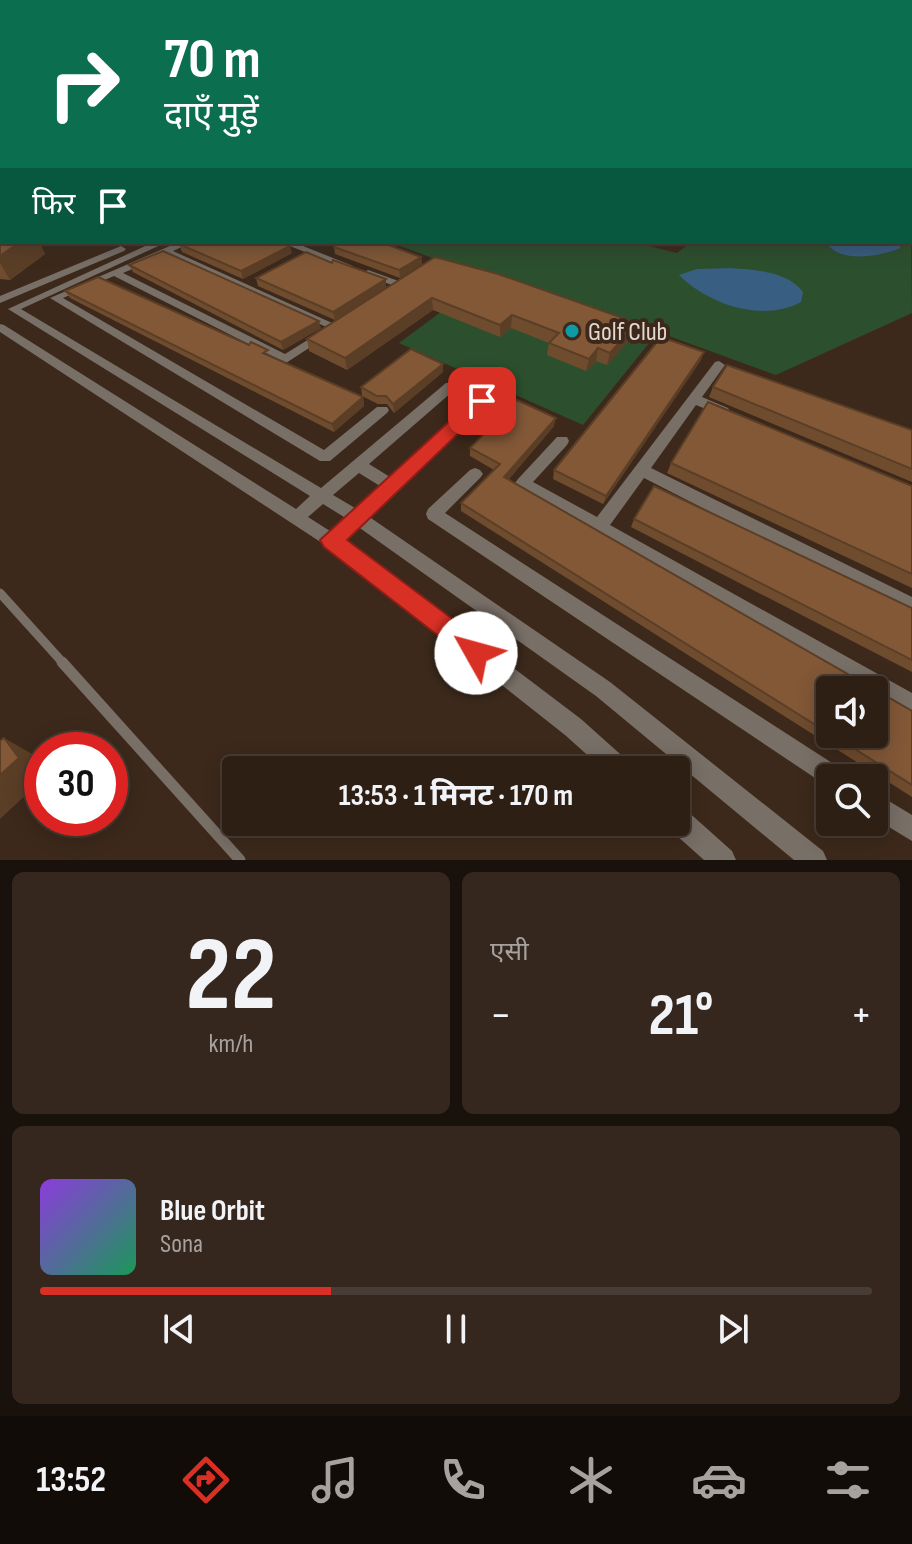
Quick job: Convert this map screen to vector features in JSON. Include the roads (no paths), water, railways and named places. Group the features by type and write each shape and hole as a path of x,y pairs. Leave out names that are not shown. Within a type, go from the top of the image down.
{"street":[{"path":"3,307 133,244"},
{"path":"292,244 405,282 387,294"},
{"path":"322,256 323,244"},
{"path":"3,307 164,247 335,327"},
{"path":"164,247 115,273 55,298 325,457 382,410"},
{"path":"296,258 310,251"},
{"path":"115,273 286,359 348,319"},
{"path":"243,286 256,279"},
{"path":"3,307 357,517 603,689 814,860"},
{"path":"0,327 331,540 573,727 605,756"},
{"path":"600,526 719,365"},
{"path":"297,517 451,386 482,401 331,540"},
{"path":"694,399 738,417"},
{"path":"562,441 523,483 912,705"},
{"path":"358,465 391,485"},
{"path":"641,470 912,606"},
{"path":"475,474 434,514 816,765"},
{"path":"888,813 912,829"},
{"path":"690,831 723,860"}],"lane":[{"path":"0,593 240,860"}],"water":[{"path":"898,244 901,248 853,256 844,255 829,246"},
{"path":"731,268 780,276 803,292 801,302 770,311 736,307 705,294 679,275 697,269"}],"place":[{"name":"Golf Club","path":"572,331"}]}
